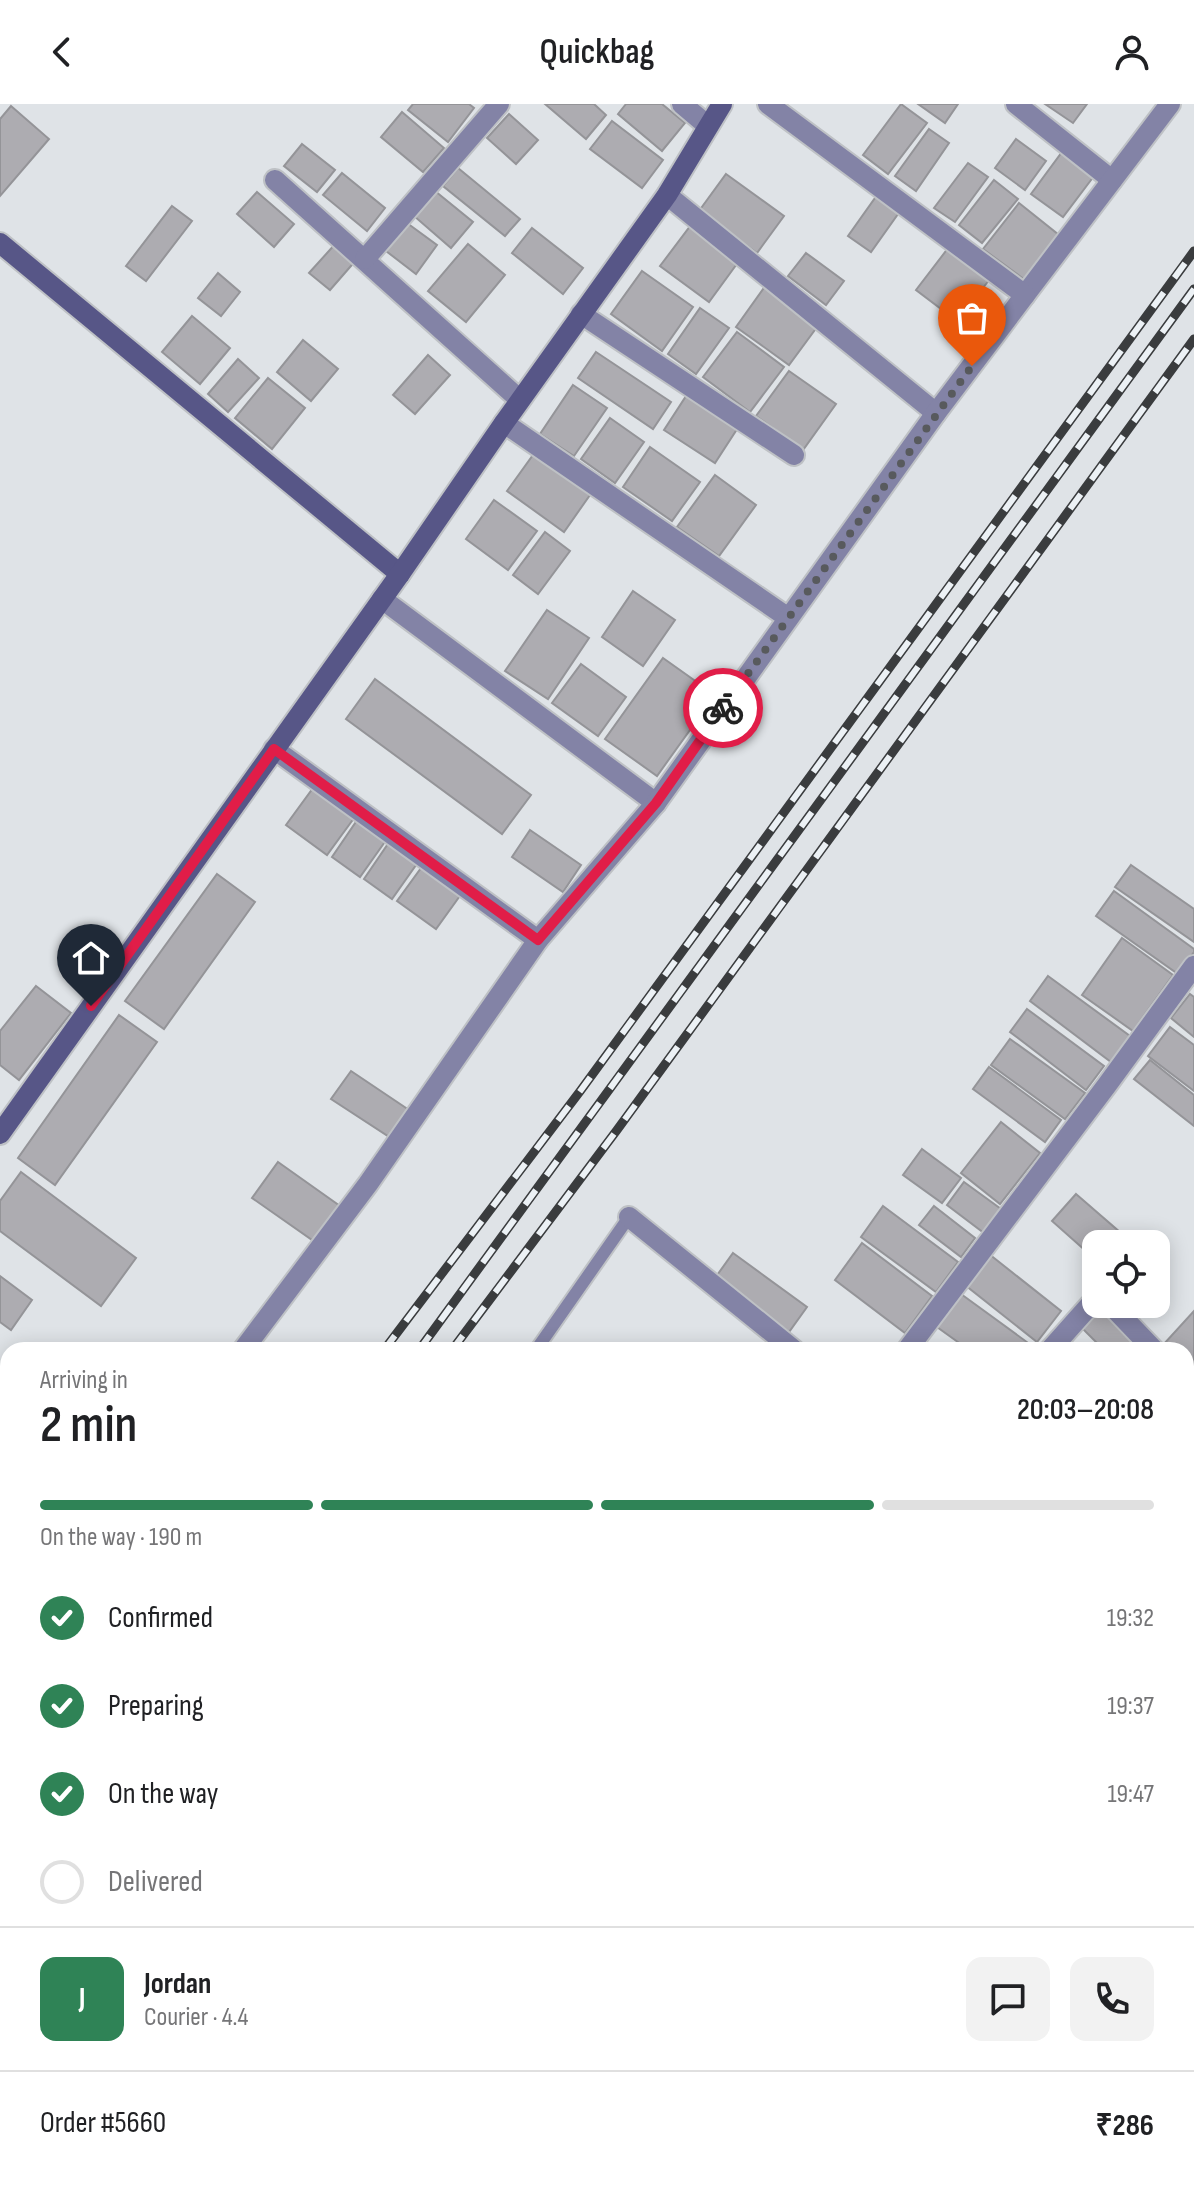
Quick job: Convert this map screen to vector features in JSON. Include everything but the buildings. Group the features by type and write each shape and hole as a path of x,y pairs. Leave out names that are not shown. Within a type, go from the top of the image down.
{"street":[{"path":"682,104 708,126"},
{"path":"0,1134 667,195 722,104"},
{"path":"768,104 1025,295"},
{"path":"1016,104 1112,180"},
{"path":"249,1342 368,1184 538,940 656,803 936,413 1170,104"},
{"path":"365,259 491,107"},
{"path":"275,180 520,400"},
{"path":"667,195 936,413"},
{"path":"0,243 400,574"},
{"path":"581,314 794,455"},
{"path":"504,423 787,617"},
{"path":"382,599 656,803"},
{"path":"274,749 538,940"},
{"path":"913,1342 1194,966"},
{"path":"629,1217 784,1342"},
{"path":"1057,1342 1082,1314"},
{"path":"1123,1318 1146,1342"}],"lane":[{"path":"542,1342 629,1217"}],"railway":[{"path":"390,1342 581,1090 1194,251"},
{"path":"425,1342 1194,289"},
{"path":"458,1342 617,1130 1194,339"}],"way so far":[{"path":"723,708 972,366"}],"route":[{"path":"91,1006 274,749 538,940 656,803 723,708"}]}
